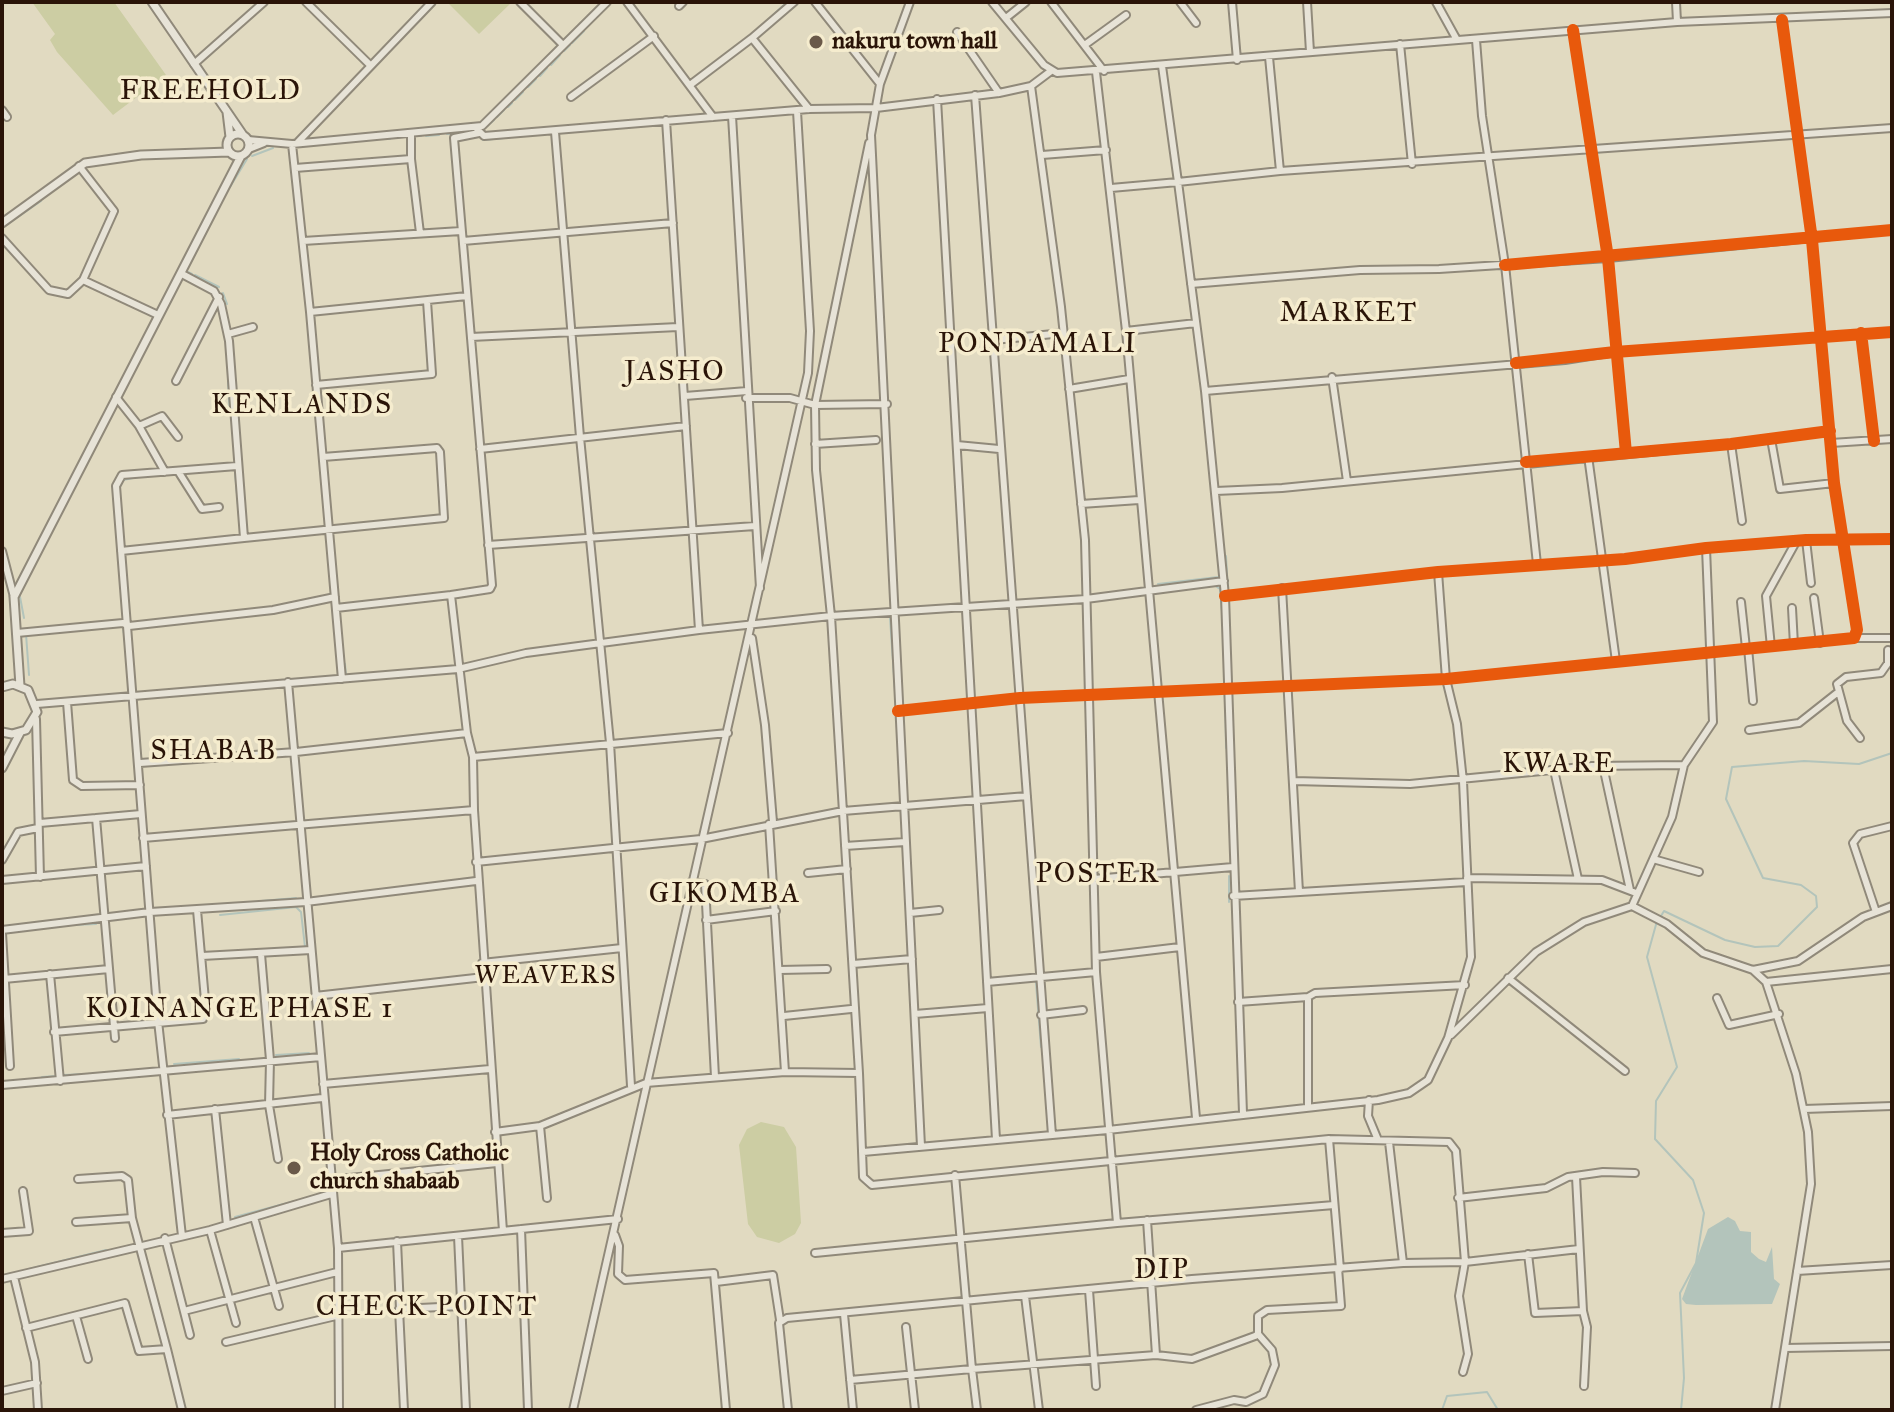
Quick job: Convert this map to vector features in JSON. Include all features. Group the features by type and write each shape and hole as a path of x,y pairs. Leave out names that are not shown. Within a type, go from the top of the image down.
{"street":[{"path":"152,2 247,141"},
{"path":"194,64 264,2"},
{"path":"306,2 370,65"},
{"path":"342,679 295,143 432,2"},
{"path":"520,2 563,45"},
{"path":"336,608 492,588 454,138 478,130 494,117 522,83 607,2"},
{"path":"627,2 713,117"},
{"path":"690,85 794,2"},
{"path":"815,2 880,84"},
{"path":"910,2 880,84 815,405 815,444 831,616 853,964 863,1177 867,1184 1329,1139 1454,1144 1465,1262 1459,1296 1468,1354 1463,1372"},
{"path":"992,2 1051,71"},
{"path":"1006,18 1026,2"},
{"path":"1051,2 1086,44 1100,72 1196,1118"},
{"path":"1180,2 1196,23"},
{"path":"1232,2 1237,60"},
{"path":"1307,2 1310,52"},
{"path":"1436,2 1457,40"},
{"path":"1676,2 1677,22"},
{"path":"205,152 229,140 295,143 478,130 484,136 809,109 876,108 999,93 1031,86 1051,71 1100,72 1677,22 1892,13"},
{"path":"1086,44 1126,15"},
{"path":"1782,20 1812,240 1834,483 1857,630 1854,638"},
{"path":"1573,30 1608,258 1626,453"},
{"path":"957,32 999,93"},
{"path":"571,97 654,36"},
{"path":"752,38 809,109"},
{"path":"1476,40 1505,265 1537,564"},
{"path":"1400,44 1412,164"},
{"path":"1269,57 1280,171"},
{"path":"1162,66 1205,391 1224,581 1243,1113"},
{"path":"1031,86 1042,155 1081,504 1096,972 1117,1223"},
{"path":"975,95 1038,980 1052,1135"},
{"path":"937,99 996,1139"},
{"path":"2,110 7,117"},
{"path":"14,597 232,173 234,155 229,140 227,110"},
{"path":"573,1410 803,400 810,331 797,111"},
{"path":"732,116 760,595"},
{"path":"666,120 699,630"},
{"path":"1111,188 1280,171 1892,128"},
{"path":"555,132 580,437 610,743 631,1086"},
{"path":"411,134 420,233"},
{"path":"871,135 887,404 893,611 921,1146"},
{"path":"234,155 247,141"},
{"path":"1042,155 1106,150"},
{"path":"2,223 79,166 141,155 205,152 234,155"},
{"path":"295,168 411,159"},
{"path":"2,238 49,290 68,294 83,280 114,211 79,166"},
{"path":"463,241 673,223"},
{"path":"1191,284 1360,270 1608,258 1892,230"},
{"path":"303,241 461,231"},
{"path":"182,274 208,287 219,297 228,334 244,538"},
{"path":"83,280 158,315"},
{"path":"310,312 467,296"},
{"path":"176,381 219,297"},
{"path":"316,385 432,374 427,301"},
{"path":"1126,331 1196,323"},
{"path":"228,334 253,327"},
{"path":"471,337 678,327"},
{"path":"1205,391 1615,352 1892,332"},
{"path":"994,340 1063,333"},
{"path":"1861,333 1874,441"},
{"path":"1332,377 1347,481"},
{"path":"1069,389 1129,379"},
{"path":"685,396 747,395 803,400 815,405 887,404"},
{"path":"116,397 139,426 165,472"},
{"path":"139,426 162,416 178,437"},
{"path":"480,449 686,426"},
{"path":"1216,491 1731,444 1830,431"},
{"path":"1771,439 1780,489 1834,483"},
{"path":"1831,443 1892,439"},
{"path":"815,444 876,440"},
{"path":"1731,444 1742,521"},
{"path":"957,445 999,449"},
{"path":"121,551 328,528 443,519 441,465 437,448 323,457"},
{"path":"1588,456 1616,661"},
{"path":"182,1236 158,1021 135,697 115,494 122,475 237,466"},
{"path":"178,471 202,509 219,507"},
{"path":"1081,504 1139,500"},
{"path":"488,545 755,526"},
{"path":"1225,596 1438,572 1603,560 1797,540 1892,539"},
{"path":"1771,647 1766,596 1797,540"},
{"path":"1806,540 1811,583"},
{"path":"1633,892 1653,859 1672,817 1684,765 1713,722 1706,548"},
{"path":"2,551 14,597 20,686"},
{"path":"863,1152 1108,1130 1369,1100 1404,1094 1424,1083 1437,1066 1448,1038 1471,957 1463,781 1457,724 1446,679 1438,572"},
{"path":"37,704 458,669 517,654 699,630 893,611 1086,599 1224,581"},
{"path":"1282,588 1299,892"},
{"path":"451,595 458,669 473,757 476,881 503,1231"},
{"path":"17,633 67,627 129,626 273,610 335,597"},
{"path":"1814,598 1820,643"},
{"path":"1741,602 1753,701"},
{"path":"1792,608 1794,645"},
{"path":"751,635 765,725 785,1072"},
{"path":"898,711 1020,698 1446,679 1708,650 1854,638 1892,638"},
{"path":"1860,738 1850,728 1837,693 1837,684 1846,677 1884,672 1890,650 1871,639"},
{"path":"288,682 322,1098 338,1248 336,1316 339,1410"},
{"path":"2,687 20,686 28,690 37,704 34,744 40,877"},
{"path":"1749,730 1799,723 1837,693"},
{"path":"67,702 73,780 82,786 140,785"},
{"path":"2,768 20,733 36,719"},
{"path":"2,732 20,733"},
{"path":"140,763 296,752 467,733"},
{"path":"473,757 728,733"},
{"path":"1294,781 1410,784 1603,766 1684,765"},
{"path":"1603,766 1633,892 1632,906"},
{"path":"1554,770 1578,879"},
{"path":"476,862 701,839 843,811 1027,796"},
{"path":"143,838 474,810"},
{"path":"2,860 18,832 39,826 141,814"},
{"path":"96,818 115,1038"},
{"path":"1876,912 1853,843 1860,834 1892,826"},
{"path":"845,846 905,842"},
{"path":"1653,859 1699,872"},
{"path":"2,880 146,866"},
{"path":"1094,879 1233,867"},
{"path":"808,873 847,869"},
{"path":"1233,896 1467,880 1602,880 1633,892"},
{"path":"10,1066 2,932 150,912 306,902 476,881"},
{"path":"691,882 705,883 715,1077"},
{"path":"1448,1038 1536,952 1584,922 1632,906 1667,924 1703,953 1753,970 1766,982 1779,1014 1804,1109 1811,1184 1775,1410"},
{"path":"1753,970 1798,961 1876,912 1892,906"},
{"path":"54,1032 203,1019 202,956 197,910"},
{"path":"910,913 939,910"},
{"path":"706,920 776,911"},
{"path":"1096,957 1180,947"},
{"path":"482,963 622,948"},
{"path":"202,956 311,950"},
{"path":"261,954 270,1060 269,1105 278,1159"},
{"path":"853,964 912,959"},
{"path":"4,979 109,969"},
{"path":"780,970 827,969"},
{"path":"1766,982 1892,969"},
{"path":"987,982 1038,980 1096,972"},
{"path":"50,974 60,1081"},
{"path":"315,996 484,977"},
{"path":"1508,978 1625,1071"},
{"path":"1238,1002 1308,997 1315,993 1465,985"},
{"path":"1308,997 1308,1106"},
{"path":"1717,998 1729,1025 1779,1014"},
{"path":"915,1014 988,1008"},
{"path":"784,1016 851,1009"},
{"path":"1041,1015 1083,1010"},
{"path":"2,1085 321,1057"},
{"path":"323,1084 490,1069"},
{"path":"495,1132 540,1126 631,1086 646,1083 785,1072 859,1073"},
{"path":"167,1115 322,1098"},
{"path":"1369,1100 1372,1130 1376,1139 1381,1141"},
{"path":"1804,1109 1892,1106"},
{"path":"215,1109 227,1225"},
{"path":"540,1126 547,1198"},
{"path":"1196,1410 1234,1400 1246,1402 1263,1394 1275,1365 1272,1350 1258,1334 1258,1316 1267,1310 1341,1306 1329,1139"},
{"path":"1389,1142 1403,1263"},
{"path":"330,1180 497,1163"},
{"path":"1458,1198 1546,1188 1576,1177 1603,1172 1635,1173"},
{"path":"955,1175 977,1410"},
{"path":"1576,1177 1583,1311 1587,1327 1584,1386"},
{"path":"78,1179 127,1178 132,1218 182,1410"},
{"path":"2,1233 29,1231 23,1191"},
{"path":"2,1279 165,1238 210,1230 331,1194"},
{"path":"815,1253 961,1237 1334,1205"},
{"path":"254,1217 279,1306"},
{"path":"76,1222 132,1218"},
{"path":"338,1248 618,1219"},
{"path":"1147,1220 1156,1355"},
{"path":"521,1229 528,1410"},
{"path":"210,1230 236,1323"},
{"path":"615,1235 618,1274 625,1280 714,1273 726,1410"},
{"path":"458,1236 466,1410"},
{"path":"165,1238 190,1335"},
{"path":"397,1241 404,1410"},
{"path":"780,1320 1152,1284 1403,1263 1465,1262 1579,1249"},
{"path":"1528,1254 1534,1312 1583,1311"},
{"path":"1797,1271 1892,1265"},
{"path":"184,1311 337,1272"},
{"path":"716,1282 773,1275 788,1410"},
{"path":"14,1277 37,1383 38,1410"},
{"path":"1089,1290 1096,1386"},
{"path":"1025,1296 1039,1410"},
{"path":"26,1328 125,1303 139,1351 167,1349"},
{"path":"400,1309 461,1306"},
{"path":"844,1314 853,1410"},
{"path":"76,1316 88,1359"},
{"path":"226,1342 336,1316"},
{"path":"906,1327 915,1410"},
{"path":"850,1380 1094,1357 1156,1355 1192,1359 1258,1334"},
{"path":"1785,1348 1892,1346"},
{"path":"2,1391 37,1383"}],"green space":[{"path":"32,2 114,2 166,75 113,115 57,52 50,40 55,34"},
{"path":"447,2 510,2 511,3 479,34"},
{"path":"761,1122 784,1127 796,1147 801,1223 795,1234 779,1243 757,1237 748,1224 739,1145 747,1129"}],"shaded area":[{"path":"1728,1217 1735,1221 1740,1231 1751,1232 1751,1252 1759,1259 1766,1262 1772,1247 1774,1279 1780,1284 1772,1304 1696,1305 1686,1304 1682,1299 1708,1229"}],"waterway":[{"path":"759,28 787,2"},
{"path":"770,27 799,2"},
{"path":"572,43 584,31"},
{"path":"730,51 748,38"},
{"path":"553,39 557,45"},
{"path":"564,51 570,45"},
{"path":"715,70 746,46"},
{"path":"551,65 560,55"},
{"path":"540,76 547,68"},
{"path":"528,87 536,79"},
{"path":"515,100 523,92"},
{"path":"508,107 512,103"},
{"path":"497,117 504,110"},
{"path":"485,128 494,120"},
{"path":"447,134 466,133"},
{"path":"426,136 439,135"},
{"path":"414,136 421,136"},
{"path":"395,138 401,137"},
{"path":"483,140 504,138"},
{"path":"380,139 390,139"},
{"path":"354,141 367,140"},
{"path":"252,156 273,148"},
{"path":"230,187 247,159"},
{"path":"208,228 227,191"},
{"path":"2,228 41,201"},
{"path":"192,274 186,271 206,233"},
{"path":"672,265 673,284"},
{"path":"195,275 219,287"},
{"path":"673,285 674,299"},
{"path":"223,293 227,304"},
{"path":"228,381 230,415"},
{"path":"235,473 239,516"},
{"path":"119,489 123,480 138,477"},
{"path":"120,500 123,526"},
{"path":"1226,556 1228,592"},
{"path":"1158,584 1218,577"},
{"path":"1214,585 1220,589 1224,639"},
{"path":"20,597 24,618"},
{"path":"890,618 896,705"},
{"path":"123,626 125,643"},
{"path":"26,634 29,675"},
{"path":"1229,639 1230,660"},
{"path":"345,664 346,675"},
{"path":"1225,665 1226,748"},
{"path":"1231,679 1231,696"},
{"path":"1661,916 1664,911 1725,940 1755,947 1778,946 1817,907 1816,896 1801,885 1763,878 1726,799 1732,767 1804,761 1859,764 1892,753"},
{"path":"82,789 93,789"},
{"path":"908,802 919,802"},
{"path":"1229,876 1229,902"},
{"path":"261,901 296,898"},
{"path":"220,915 296,907 301,912 305,947"},
{"path":"1657,921 1647,957 1677,1067 1656,1101 1655,1139 1693,1180 1704,1213 1696,1263 1680,1293 1684,1378 1681,1410"},
{"path":"72,925 96,924"},
{"path":"1036,983 1041,1047"},
{"path":"276,1055 309,1053"},
{"path":"174,1064 239,1059"},
{"path":"63,1075 89,1074"},
{"path":"42,1077 57,1076"},
{"path":"175,1200 177,1226"},
{"path":"235,1217 295,1201"},
{"path":"29,1269 106,1250"},
{"path":"1442,1410 1447,1396 1487,1392 1498,1410"}],"cycle path":[{"path":"898,711 1020,698 1446,679 1854,638 1857,630 1834,483 1812,240 1782,20"},
{"path":"1573,30 1608,258 1626,453"},
{"path":"1505,265 1892,230"},
{"path":"1516,363 1615,352 1892,332"},
{"path":"1861,333 1874,441"},
{"path":"1526,462 1731,444 1830,431"},
{"path":"1225,596 1438,572 1625,559 1706,548 1806,540 1892,539"}],"place":[{"name":"nakuru town hall","path":"816,42"},
{"name":"Holy Cross Catholic church shabaab","path":"294,1168"}],"district":[{"name":"FREEHOLD","path":"211,92"},
{"name":"MARKET","path":"1349,314"},
{"name":"PONDAMALI","path":"1038,345"},
{"name":"JASHO","path":"675,373"},
{"name":"KENLANDS","path":"302,406"},
{"name":"SHABAB","path":"214,752"},
{"name":"KWARE","path":"1559,765"},
{"name":"POSTER","path":"1098,875"},
{"name":"GIKOMBA","path":"725,895"},
{"name":"WEAVERS","path":"546,977"},
{"name":"KOINANGE PHASE 1","path":"240,1010"},
{"name":"DIP","path":"1162,1271"},
{"name":"CHECK POINT","path":"427,1308"}]}
